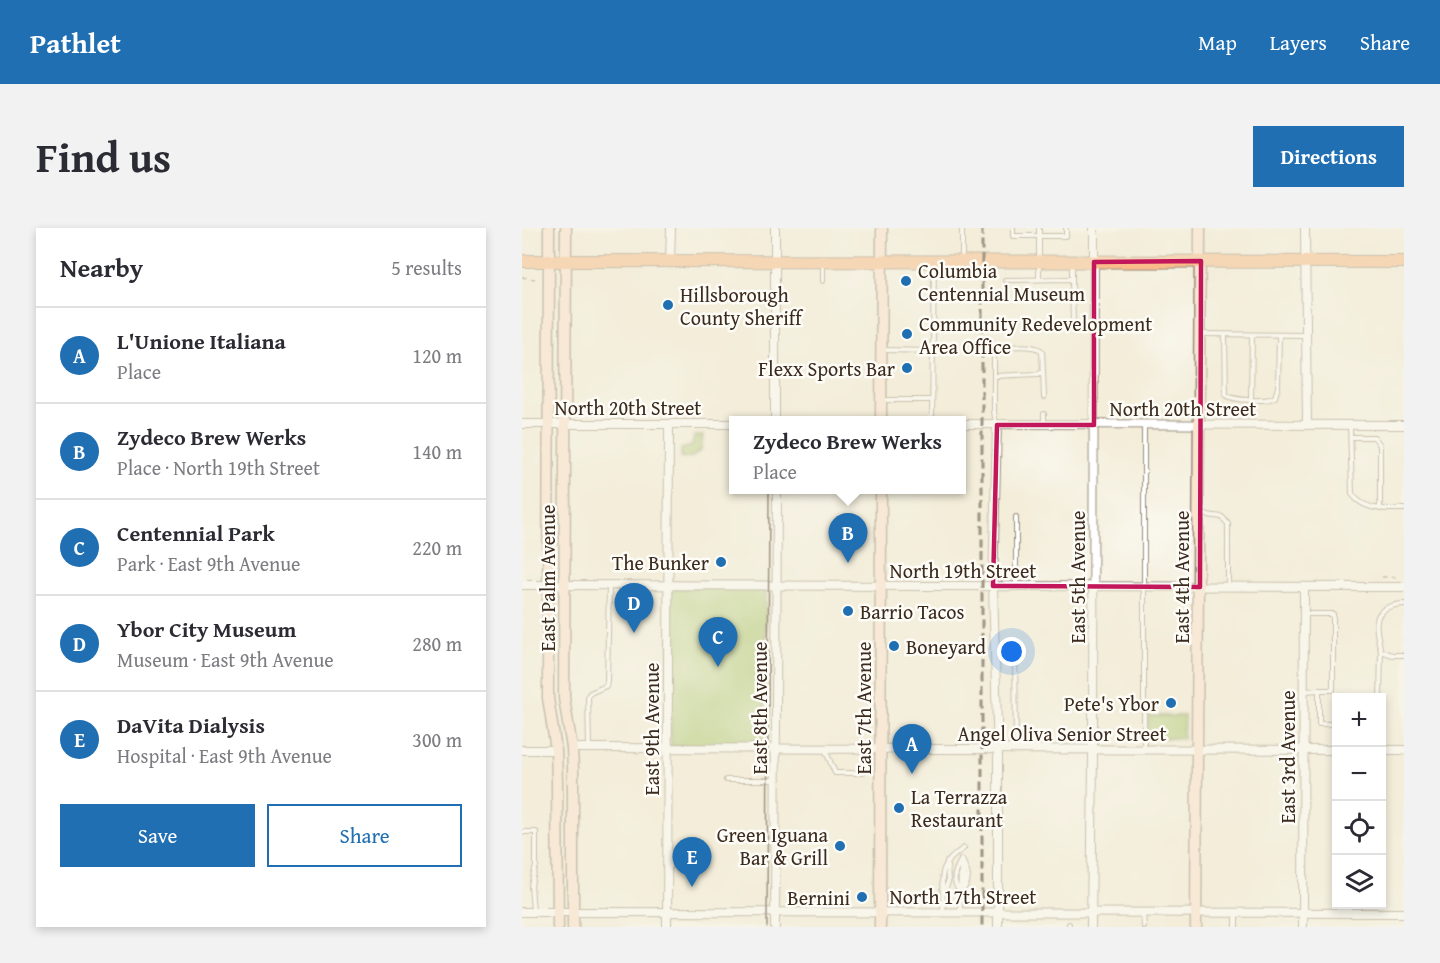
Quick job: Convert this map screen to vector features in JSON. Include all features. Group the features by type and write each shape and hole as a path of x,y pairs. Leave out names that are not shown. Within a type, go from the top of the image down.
{"main road":[{"path":"522,261 1404,262"}],"street":[{"name":"East Palm Avenue","path":"549,228 548,698 556,750 558,927"},
{"name":"East Palm Avenue","path":"566,228 564,698 572,748 573,927"},
{"path":"670,261 671,228"},
{"path":"775,228 775,416"},
{"path":"881,416 882,228"},
{"name":"East 5th Avenue","path":"1091,927 1094,228"},
{"name":"East 4th Avenue","path":"1197,927 1200,228"},
{"path":"1305,228 1307,425"},
{"name":"North 20th Street","path":"522,423 729,424"},
{"name":"East 9th Avenue","path":"667,927 669,424"},
{"name":"North 20th Street","path":"966,424 1404,425"},
{"path":"997,425 993,586 998,927"},
{"name":"East 8th Avenue","path":"775,927 777,494"},
{"name":"East 7th Avenue","path":"880,927 881,494"},
{"name":"North 19th Street","path":"522,585 1404,587"},
{"name":"East 3rd Avenue","path":"1303,927 1304,587"},
{"name":"Angel Oliva Senior Street","path":"572,748 1332,750"},
{"path":"522,750 556,750"},
{"path":"1386,750 1404,750"},
{"name":"North 17th Street","path":"522,912 1404,913"}],"lane":[{"path":"962,228 962,261"},
{"path":"1013,228 1013,236 1066,236 1066,228"},
{"path":"1039,228 1039,279"},
{"path":"823,261 823,281"},
{"path":"932,416 934,261"},
{"path":"1071,262 1073,324 1075,327 1094,327"},
{"path":"1005,280 1072,279"},
{"path":"1200,334 1307,335"},
{"path":"1224,335 1226,395 1232,399 1268,400 1275,397 1278,387 1278,335"},
{"path":"1251,399 1252,335"},
{"path":"997,425 994,411 994,353 999,348 1040,348 1044,355 1044,397"},
{"path":"881,350 933,351"},
{"path":"994,376 1034,375 1043,371"},
{"path":"881,400 933,400"},
{"path":"1044,414 1044,425"},
{"path":"1144,425 1144,749"},
{"path":"1350,425 1352,494 1358,502 1366,506 1380,509 1404,509"},
{"path":"1351,437 1374,437 1380,445 1380,509"},
{"path":"1200,514 1222,517 1228,524 1228,587"},
{"path":"1016,517 1016,586"},
{"path":"589,748 588,696 606,686 607,681 609,586"},
{"path":"1380,693 1381,651 1377,638 1377,616 1382,609 1390,605 1404,604"},
{"path":"1304,614 1333,614 1332,690 1304,691"},
{"path":"1016,645 1016,749"},
{"path":"1381,651 1392,655 1404,655"},
{"path":"1319,690 1319,724 1332,724"},
{"path":"825,749 836,773 863,773"},
{"path":"726,780 775,780"},
{"path":"522,832 536,832 536,866 531,885 533,912"},
{"path":"943,912 944,891 948,882 946,861 964,848"},
{"path":"957,853 969,874 969,882 960,893"},
{"path":"960,912 961,859"},
{"path":"1143,913 1144,927"},
{"path":"1236,913 1236,927"}],"path":[{"path":"522,277 535,279"},
{"path":"1377,578 1399,577"}],"highlighted area":[{"path":"1201,261 1200,587 993,586 997,425 1094,425 1094,262"}],"green space":[{"path":"694,436 703,436 701,450 692,457 681,458 681,449 692,446"},
{"path":"670,587 766,588 764,746 671,746"},
{"path":"1148,716 1184,716 1183,738 1148,738"}],"tram line":[{"path":"767,927 769,494"}],"railway":[{"path":"982,228 982,927"}],"place":[{"name":"Columbia Centennial Museum","path":"906,281"},
{"name":"Hillsborough County Sheriff","path":"668,305"},
{"name":"Community Redevelopment Area Office","path":"907,334"},
{"name":"Flexx Sports Bar","path":"907,368"},
{"name":"The Bunker","path":"721,562"},
{"name":"Zydeco Brew Werks","path":"848,563"},
{"name":"Barrio Tacos","path":"848,611"},
{"name":"Ybor City Museum","path":"634,633"},
{"name":"Boneyard","path":"894,646"},
{"name":"Centennial Park","path":"718,667"},
{"name":"Pete's Ybor","path":"1171,703"},
{"name":"L'Unione Italiana","path":"912,774"},
{"name":"La Terrazza Restaurant","path":"899,808"},
{"name":"Green Iguana Bar & Grill","path":"840,846"},
{"name":"DaVita Dialysis","path":"692,887"},
{"name":"Bernini","path":"862,897"}]}
